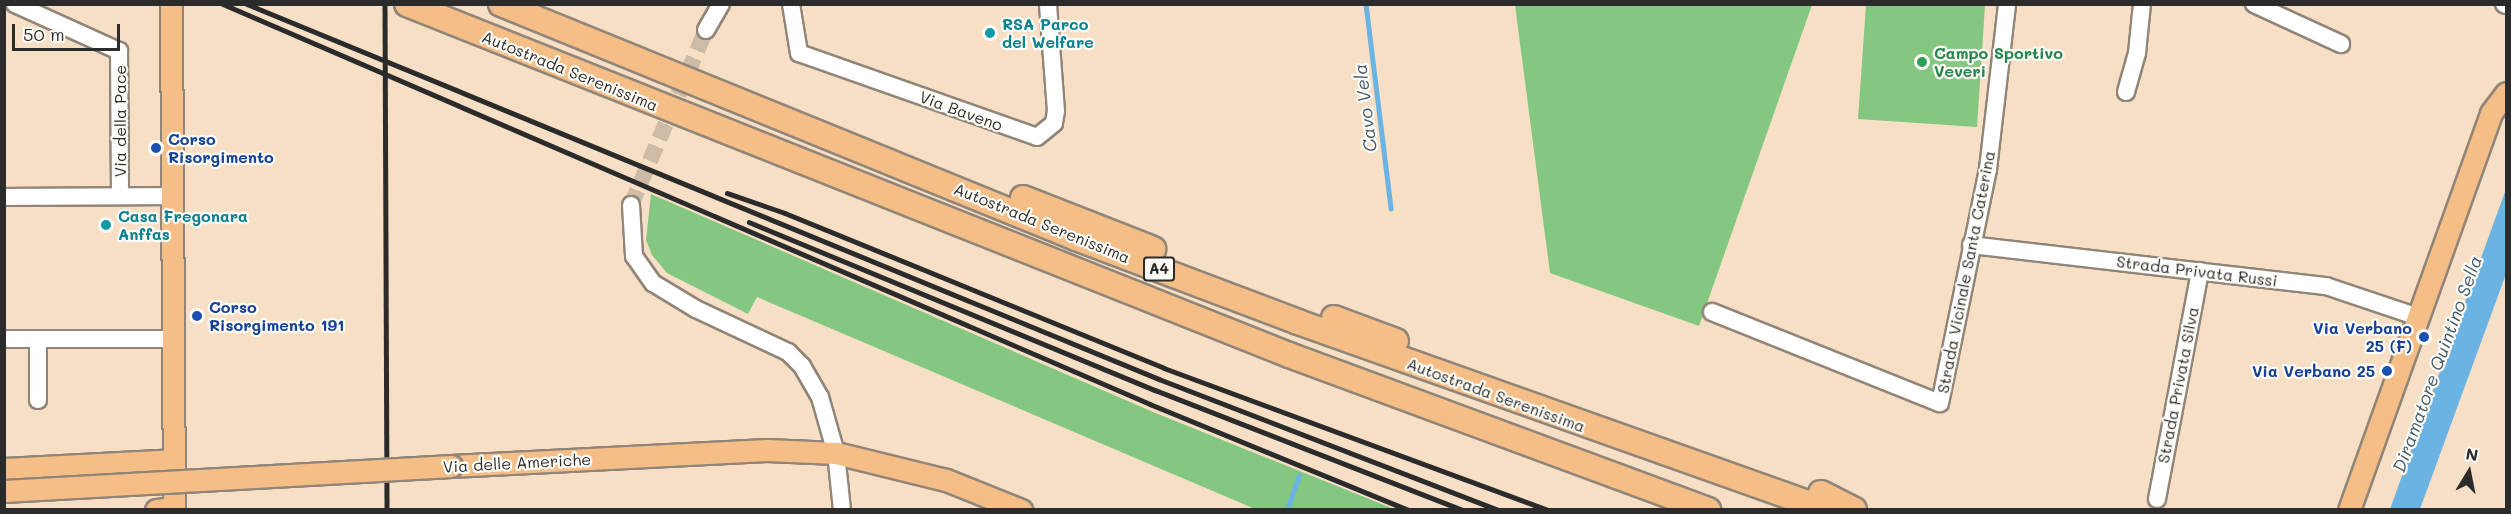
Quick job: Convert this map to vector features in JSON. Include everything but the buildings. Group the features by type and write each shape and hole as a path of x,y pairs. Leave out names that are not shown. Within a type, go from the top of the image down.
{"highway":[{"name":"Autostrada Serenissima","path":"407,4 1278,351 1708,510"},
{"name":"Autostrada Serenissima","path":"501,4 1076,238 1298,322 1854,510"},
{"path":"729,95 813,116 1396,341"}],"main road":[{"path":"168,509 174,460 171,4"},
{"path":"2349,510 2418,316 2454,223 2491,113 2506,93"},
{"path":"2454,223 2506,113"},
{"name":"Via delle Americhe","path":"4,491 767,450 836,453 946,480 1021,510"},
{"path":"4,468 174,460"}],"street":[{"name":"Via della Pace","path":"15,4 119,51 120,196"},
{"path":"706,30 721,4"},
{"name":"Via Baveno","path":"791,4 799,53 1038,137 1054,123 1056,111 1048,4"},
{"name":"Strada Vicinale Santa Caterina","path":"1712,312 1940,403 1988,169 2007,4"},
{"path":"2126,92 2137,53 2142,4"},
{"path":"2254,4 2341,44"},
{"path":"4,197 173,196"},
{"path":"631,205 634,256 653,283 696,309 788,352 802,366 820,397 836,453 842,510"},
{"name":"Strada Privata Russi","path":"1971,244 2326,286 2418,316"},
{"name":"Strada Privata Silva","path":"2157,499 2200,271"},
{"path":"4,339 173,339"},
{"path":"38,339 38,400"}],"green space":[{"path":"1515,5 1812,5 1699,326 1550,273"},
{"name":"Campo Sportivo Veveri","path":"1866,5 1985,5 1977,127 1858,119"},
{"path":"651,194 1153,412 1394,509 1255,509 757,297 748,314 667,273 652,255 646,240"}],"water":[{"path":"2506,189 2506,274 2420,509 2390,509"}],"waterway":[{"name":"Cavo Vela","path":"1366,4 1391,208"},
{"name":"Cavo Vela","path":"1287,510 1299,476"}],"tunnel":[{"path":"631,205 706,30"}],"railway":[{"path":"223,4 1150,404 1409,510"},
{"path":"247,4 1159,379 1498,510"},
{"path":"385,4 387,510"},
{"path":"727,193 785,213 1164,368 1547,510"},
{"path":"749,222 1155,390 1462,510"}],"place":[{"name":"RSA Parco del Welfare","path":"990,33"},
{"name":"Campo Sportivo Veveri","path":"1922,62"},
{"name":"Corso Risorgimento","path":"156,148"},
{"name":"Casa Fregonara Anffas","path":"106,225"},
{"name":"Corso Risorgimento 191","path":"197,316"},
{"name":"Via Verbano 25 (F)","path":"2424,337"},
{"name":"Via Verbano 25","path":"2387,371"}],"water label":[{"name":"Diramatore Quintino Sella","path":"2437,364"}]}
